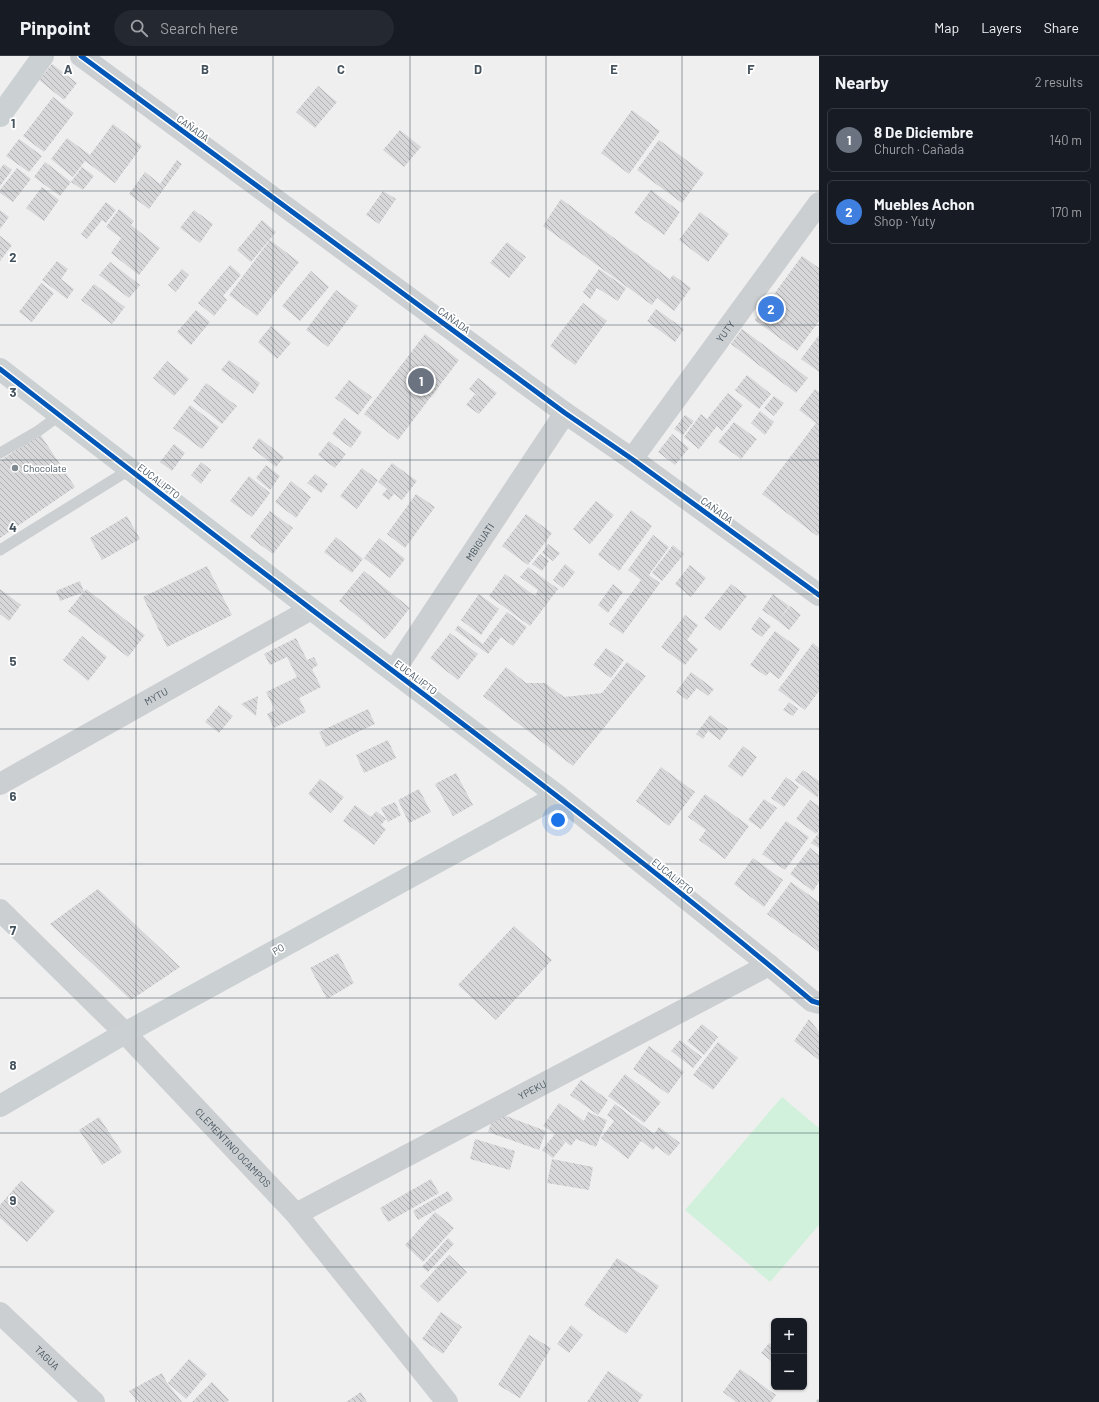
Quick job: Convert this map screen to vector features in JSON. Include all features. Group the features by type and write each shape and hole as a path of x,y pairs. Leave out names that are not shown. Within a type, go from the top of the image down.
{"street":[{"path":"0,116 43,56"},
{"name":"CAÑADA","path":"81,56 565,413 632,459 819,595"},
{"name":"YUTY","path":"632,459 816,212"},
{"name":"EUCALIPTO","path":"0,369 129,470 558,796 812,1001 819,1003"},
{"name":"MBIGUATI","path":"394,671 565,413"},
{"name":"MYTU","path":"0,784 311,609"},
{"name":"PO","path":"0,1106 125,1033 558,796"},
{"name":"CLEMENTINO OCAMPOS","path":"0,910 125,1033 296,1214 447,1402"},
{"name":"YPEKU","path":"296,1214 769,965"},
{"name":"TAGUA","path":"0,1314 94,1402"}],"lane":[{"path":"0,453 38,431 60,415"},
{"path":"0,550 129,470"}],"green space":[{"path":"782,1097 819,1128 819,1225 770,1282 685,1210"}],"building":[{"path":"52,64 77,83 64,100 39,80"},
{"path":"318,86 337,102 315,128 296,112"},
{"path":"53,97 74,113 44,152 23,136"},
{"path":"632,110 660,131 629,174 601,153"},
{"path":"113,124 142,146 115,183 85,161 73,177 51,159 67,138 90,155"},
{"path":"400,130 421,147 404,167 383,150"},
{"path":"19,139 42,156 29,172 6,156"},
{"path":"659,140 704,173 682,203 637,170"},
{"path":"177,160 182,164 149,209 129,194 145,172 160,184"},
{"path":"45,162 71,182 60,196 34,177"},
{"path":"4,164 12,170 0,186 0,169"},
{"path":"82,167 94,176 83,190 71,182"},
{"path":"17,168 31,179 13,202 0,193 0,190"},
{"path":"42,187 59,200 44,221 26,208"},
{"path":"651,190 680,212 664,235 634,213"},
{"path":"383,191 396,199 379,224 366,215"},
{"path":"561,199 670,279 673,275 691,288 674,311 657,298 652,305 543,226"},
{"path":"106,202 116,210 106,223 102,220 87,239 81,234"},
{"path":"119,209 134,221 131,225 160,248 139,275 111,253 126,231 121,238 106,227"},
{"path":"0,210 9,217 0,229"},
{"path":"194,210 213,224 200,243 180,228"},
{"path":"700,212 729,234 708,262 679,240"},
{"path":"262,220 276,232 251,262 237,250"},
{"path":"0,236 12,245 0,261"},
{"path":"270,240 299,262 257,316 229,295"},
{"path":"507,242 526,257 509,278 490,263"},
{"path":"802,256 819,268 819,321 797,351 755,320"},
{"path":"57,261 68,269 61,279 74,289 67,299 42,280"},
{"path":"110,262 140,285 129,298 99,275"},
{"path":"230,265 241,275 223,296 227,300 214,316 198,303"},
{"path":"182,269 189,275 176,292 168,285"},
{"path":"599,269 626,288 618,301 597,288 590,299 583,292"},
{"path":"311,271 329,287 300,321 282,306"},
{"path":"41,283 54,293 32,322 19,312"},
{"path":"94,284 125,307 112,324 81,300"},
{"path":"336,290 358,306 328,347 306,330"},
{"path":"583,303 607,321 575,365 550,346"},
{"path":"656,309 684,329 675,342 647,321"},
{"path":"196,310 210,322 191,345 177,332"},
{"path":"271,326 291,343 277,359 258,342"},
{"path":"742,329 808,378 796,393 731,344"},
{"path":"425,334 459,360 398,440 364,414"},
{"path":"819,335 819,372 801,359"},
{"path":"229,360 260,383 253,394 221,370"},
{"path":"167,361 189,379 174,396 153,378"},
{"path":"747,375 771,394 759,409 735,390"},
{"path":"478,378 497,393 479,414 466,405 475,394 480,397 469,389"},
{"path":"349,380 372,397 358,415 335,398"},
{"path":"206,383 237,406 222,424 193,401"},
{"path":"815,389 819,392 819,534 817,536 762,494 816,423 799,410"},
{"path":"728,393 743,405 722,431 717,426 699,449 684,437 701,414 707,419"},
{"path":"774,396 784,403 774,416 764,408"},
{"path":"190,405 219,427 202,449 173,428"},
{"path":"760,411 774,422 765,435 751,423"},
{"path":"685,415 694,421 683,435 674,429"},
{"path":"344,418 362,432 351,448 332,434"},
{"path":"734,422 757,439 741,459 718,442"},
{"path":"40,434 75,487 0,538 0,461"},
{"path":"672,434 689,448 675,465 658,452"},
{"path":"259,438 284,457 276,467 252,448"},
{"path":"329,441 346,454 335,468 318,455"},
{"path":"174,444 185,453 172,471 160,462"},
{"path":"201,462 211,470 201,484 191,475"},
{"path":"392,463 417,481 402,500 394,494 389,500 382,495 387,489 378,482"},
{"path":"266,465 280,476 270,490 256,478"},
{"path":"362,468 378,480 357,509 340,496"},
{"path":"315,474 328,484 321,493 307,483"},
{"path":"249,476 270,493 252,517 230,501"},
{"path":"291,481 311,497 296,518 275,502"},
{"path":"416,494 435,507 405,548 387,534"},
{"path":"596,501 614,515 590,544 573,529"},
{"path":"631,510 652,526 619,571 598,555"},
{"path":"270,511 293,528 273,554 250,537"},
{"path":"526,514 552,533 528,565 502,546"},
{"path":"127,516 140,539 102,560 90,538"},
{"path":"653,535 669,547 649,575 660,583 623,634 609,624 641,580 628,570"},
{"path":"336,537 363,559 352,573 324,552"},
{"path":"379,538 405,559 390,578 364,558"},
{"path":"548,544 560,553 553,561 542,553"},
{"path":"673,545 684,554 662,581 652,573"},
{"path":"540,554 549,561 542,571 532,564"},
{"path":"565,564 575,572 563,588 553,580"},
{"path":"690,565 706,578 691,597 675,584"},
{"path":"207,566 232,615 167,647 143,597"},
{"path":"528,567 558,589 530,626 489,596 505,574 535,596 538,590 520,577"},
{"path":"364,571 410,608 385,639 339,601"},
{"path":"80,581 84,592 60,601 56,591"},
{"path":"613,584 623,592 608,613 598,605"},
{"path":"731,584 747,596 720,631 704,618"},
{"path":"0,589 21,605 9,621 0,614"},
{"path":"86,589 145,635 128,657 68,611"},
{"path":"479,594 499,609 481,635 461,620"},
{"path":"773,594 789,606 778,621 762,610"},
{"path":"790,606 801,615 789,630 778,621"},
{"path":"507,612 527,627 513,646 501,637 488,654 455,630 458,625 483,644"},
{"path":"685,615 698,625 687,640 698,649 685,665 661,647"},
{"path":"759,617 771,626 762,637 751,629"},
{"path":"775,631 800,649 779,679 770,672 766,676 750,665"},
{"path":"450,633 478,654 458,680 430,658"},
{"path":"82,636 107,657 88,681 63,660"},
{"path":"296,638 307,660 314,657 318,665 312,669 321,687 299,698 306,712 274,728 267,714 275,710 266,692 297,677 287,657 270,665 264,654"},
{"path":"813,643 819,648 819,691 805,710 778,690"},
{"path":"606,648 624,660 611,678 593,665"},
{"path":"627,662 646,676 573,766 483,696 506,667 526,683 545,683 564,697 602,693"},
{"path":"691,672 714,689 708,696 697,688 687,700 676,692"},
{"path":"258,696 256,716 241,704"},
{"path":"789,702 798,709 793,716 783,710"},
{"path":"219,705 233,716 219,733 205,722"},
{"path":"368,709 375,724 326,747 319,732"},
{"path":"710,715 728,729 720,740 708,731 703,739 696,734"},
{"path":"388,740 396,758 364,773 356,755"},
{"path":"743,746 757,757 742,777 728,766"},
{"path":"661,767 695,792 669,826 636,801"},
{"path":"803,770 819,781 818,798 795,780"},
{"path":"456,773 473,805 453,816 435,784"},
{"path":"786,777 799,787 784,807 771,798"},
{"path":"320,779 344,797 331,813 308,794"},
{"path":"419,789 431,812 409,823 398,800"},
{"path":"705,794 749,826 725,859 699,840 706,830 688,817"},
{"path":"764,799 777,808 761,829 748,820"},
{"path":"810,800 819,806 819,830 816,834 796,819"},
{"path":"395,802 401,815 388,822 381,808"},
{"path":"355,805 371,817 376,811 386,819 381,825 386,829 374,845 343,821"},
{"path":"786,821 809,837 785,870 762,854"},
{"path":"819,832 819,848 811,843"},
{"path":"810,848 819,855 819,882 813,891 790,874"},
{"path":"753,858 783,880 764,907 734,884"},
{"path":"791,882 819,902 819,952 767,914"},
{"path":"98,889 180,967 131,1000 50,924"},
{"path":"514,926 552,960 496,1020 458,985"},
{"path":"338,953 354,983 327,999 310,968"},
{"path":"809,1019 819,1032 819,1060 794,1041"},
{"path":"702,1024 718,1037 704,1055 687,1041"},
{"path":"680,1040 702,1057 693,1068 671,1051"},
{"path":"718,1042 738,1058 713,1090 693,1075"},
{"path":"649,1046 684,1072 668,1094 633,1069"},
{"path":"625,1074 661,1102 644,1123 608,1096"},
{"path":"581,1080 608,1100 598,1115 570,1095"},
{"path":"559,1103 584,1121 588,1112 607,1120 596,1147 576,1139 571,1146 560,1138 565,1143 553,1158 542,1150 555,1134 543,1126"},
{"path":"615,1104 654,1134 659,1127 680,1143 669,1156 656,1146 653,1150 641,1141 628,1159 601,1138 614,1121 607,1115"},
{"path":"495,1112 546,1131 539,1150 488,1132"},
{"path":"99,1117 122,1152 102,1165 79,1130"},
{"path":"475,1139 515,1151 510,1170 470,1159"},
{"path":"552,1159 593,1167 589,1190 547,1183"},
{"path":"431,1179 439,1193 388,1222 380,1208"},
{"path":"21,1181 55,1211 27,1242 0,1218 0,1205"},
{"path":"448,1191 453,1200 418,1220 413,1211"},
{"path":"435,1212 454,1228 423,1262 405,1245"},
{"path":"448,1238 454,1244 428,1272 422,1267"},
{"path":"449,1255 467,1272 438,1303 420,1286"},
{"path":"617,1258 659,1286 626,1334 584,1305"},
{"path":"441,1312 462,1327 443,1354 422,1339"},
{"path":"571,1325 583,1335 569,1353 557,1344"},
{"path":"529,1335 551,1348 520,1398 498,1385"},
{"path":"769,1343 771,1345 771,1361 761,1353"},
{"path":"189,1359 207,1374 186,1399 168,1383"},
{"path":"740,1369 776,1395 771,1402 736,1402 723,1392"},
{"path":"608,1371 643,1395 638,1402 587,1402"},
{"path":"162,1373 167,1383 182,1402 139,1402 129,1391"},
{"path":"212,1382 229,1400 227,1402 192,1402"},
{"path":"361,1392 367,1402 346,1402"}],"cycle path":[{"path":"81,56 565,413 632,459 819,595"},
{"path":"0,369 501,753 689,900 812,1001 819,1003"}],"place":[{"name":"Muebles Achon","path":"771,309"},
{"name":"8 De Diciembre","path":"421,381"},
{"name":"Chocolate","path":"15,468"}]}
